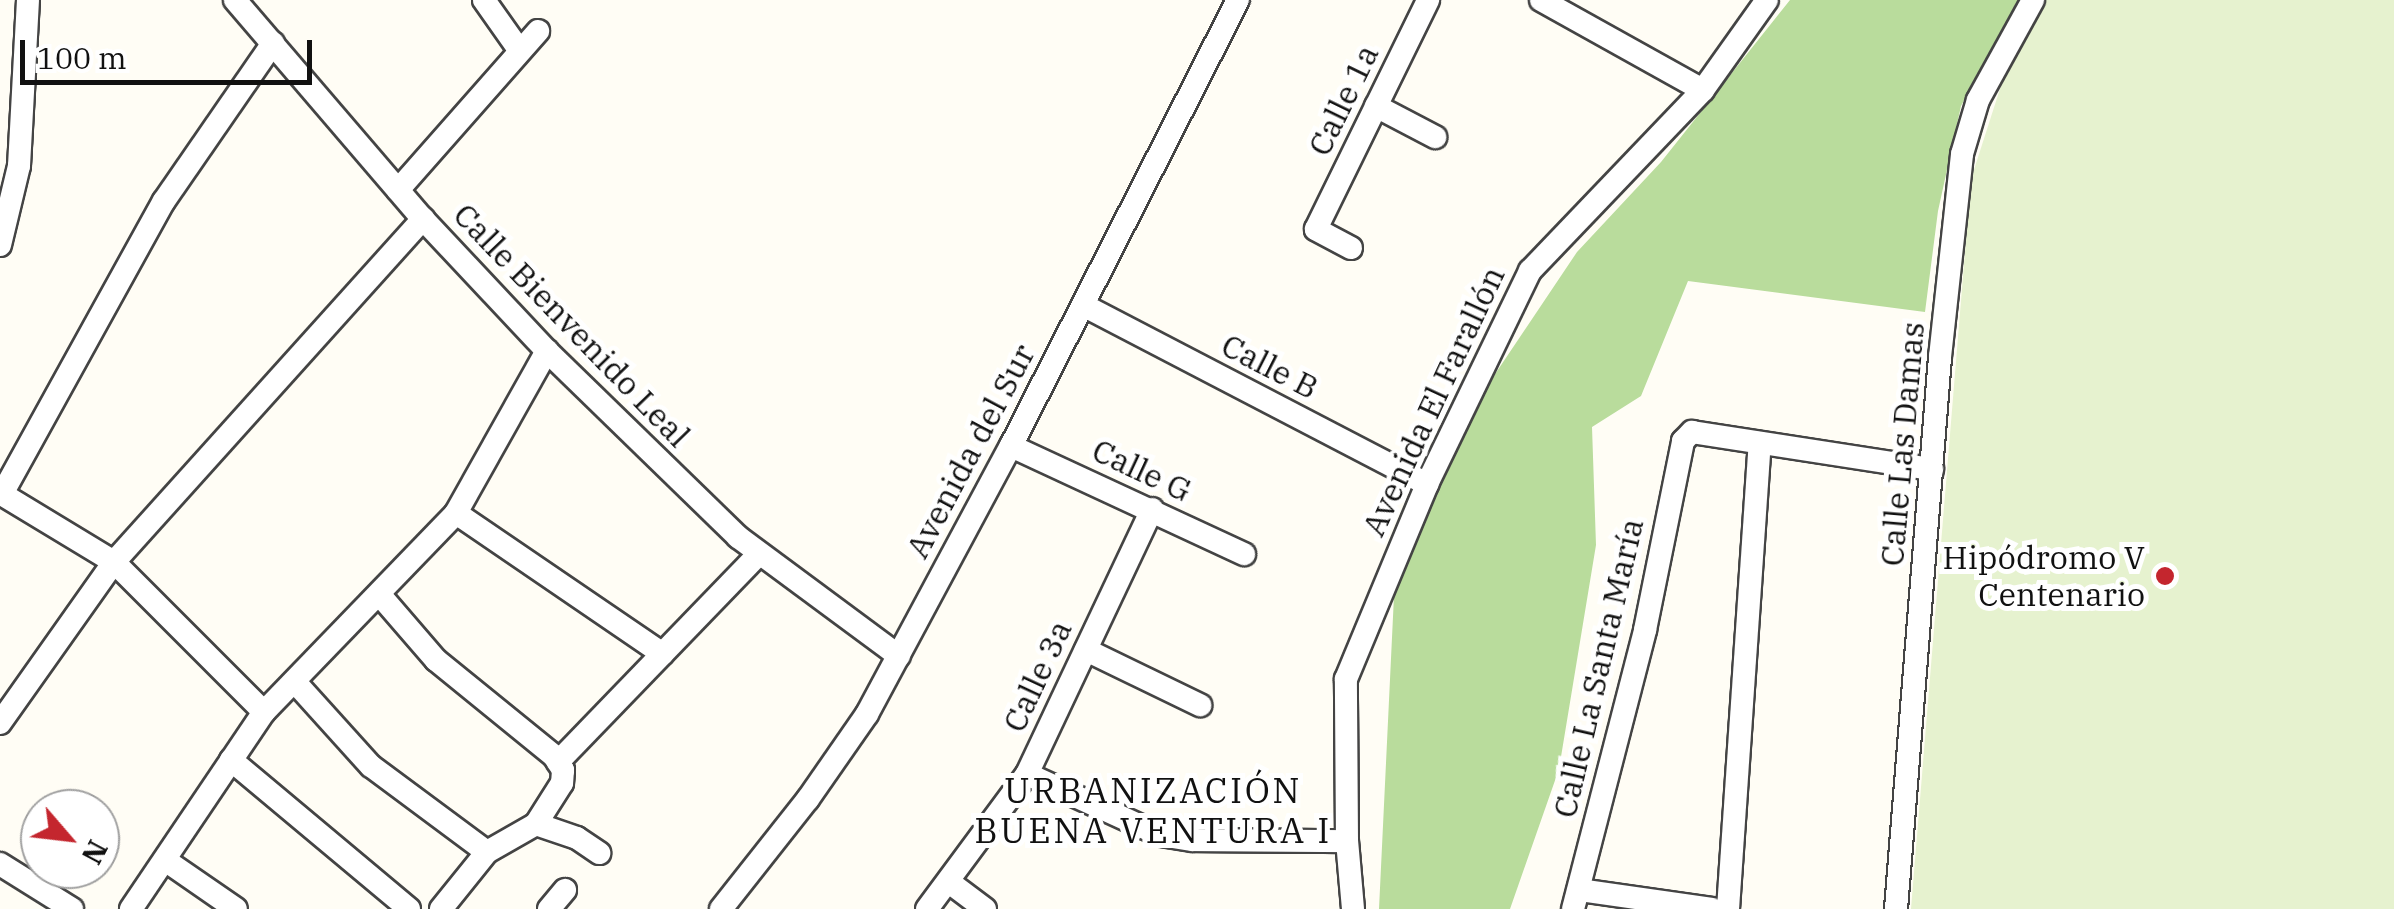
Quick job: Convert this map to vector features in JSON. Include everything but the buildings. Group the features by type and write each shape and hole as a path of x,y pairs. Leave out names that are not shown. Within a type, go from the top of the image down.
{"street":[{"path":"0,246 19,166 28,0"},
{"name":"Calle Bienvenido Leal","path":"235,0 423,219 547,351 759,554 899,656"},
{"path":"484,0 520,51"},
{"name":"Avenida del Sur","path":"721,909 808,799 867,714 1011,446 1238,0"},
{"name":"Calle 1a","path":"1351,248 1316,229 1428,0"},
{"path":"1540,0 1583,9 1703,90"},
{"name":"Avenida El Farallón","path":"1353,909 1347,841 1346,679 1352,655 1427,484 1522,282 1703,90 1766,0"},
{"name":"Calle Las Damas","path":"1896,909 1962,154 1978,100 2033,0"},
{"path":"398,190 538,31"},
{"path":"264,712 114,562 1,493 164,202 273,42"},
{"path":"1376,106 1435,137"},
{"path":"0,723 114,562 423,219"},
{"name":"Calle B","path":"1083,305 1427,484"},
{"path":"131,909 264,712 456,513 547,351"},
{"name":"Calle La Santa María","path":"1576,900 1645,630 1683,441 1692,432 1760,444"},
{"path":"1728,909 1760,444 1932,469"},
{"name":"Calle G","path":"1011,446 1244,554"},
{"name":"Calle 3a","path":"927,909 1027,774 1152,509"},
{"path":"456,513 663,654"},
{"path":"558,762 759,554"},
{"path":"379,594 436,660 558,762 562,784 536,824 487,852 441,909"},
{"path":"1086,650 1200,705"},
{"path":"295,682 371,766 487,852"},
{"path":"232,760 410,909"},
{"path":"1027,774 1160,835 1193,840 1347,841"},
{"path":"536,824 577,838 598,852"},
{"path":"164,860 236,909"},
{"path":"0,864 72,909"},
{"path":"949,882 986,909"},
{"path":"549,909 564,890"},
{"path":"1576,900 1712,909"}],"green space":[{"path":"1790,0 2018,0 1961,106 1938,211 1925,312 1688,281 1641,396 1592,427 1596,545 1559,769 1510,909 1379,909 1396,554 1442,453 1577,252 1661,162"},
{"name":"Hipódromo V Centenario","path":"2045,0 2394,0 2394,909 1911,909 1971,179 2007,67"}],"place":[{"name":"Hipódromo V Centenario","path":"2165,576"}],"district":[{"name":"URBANIZACIÓN BUENA VENTURA I","path":"1153,810"}]}
